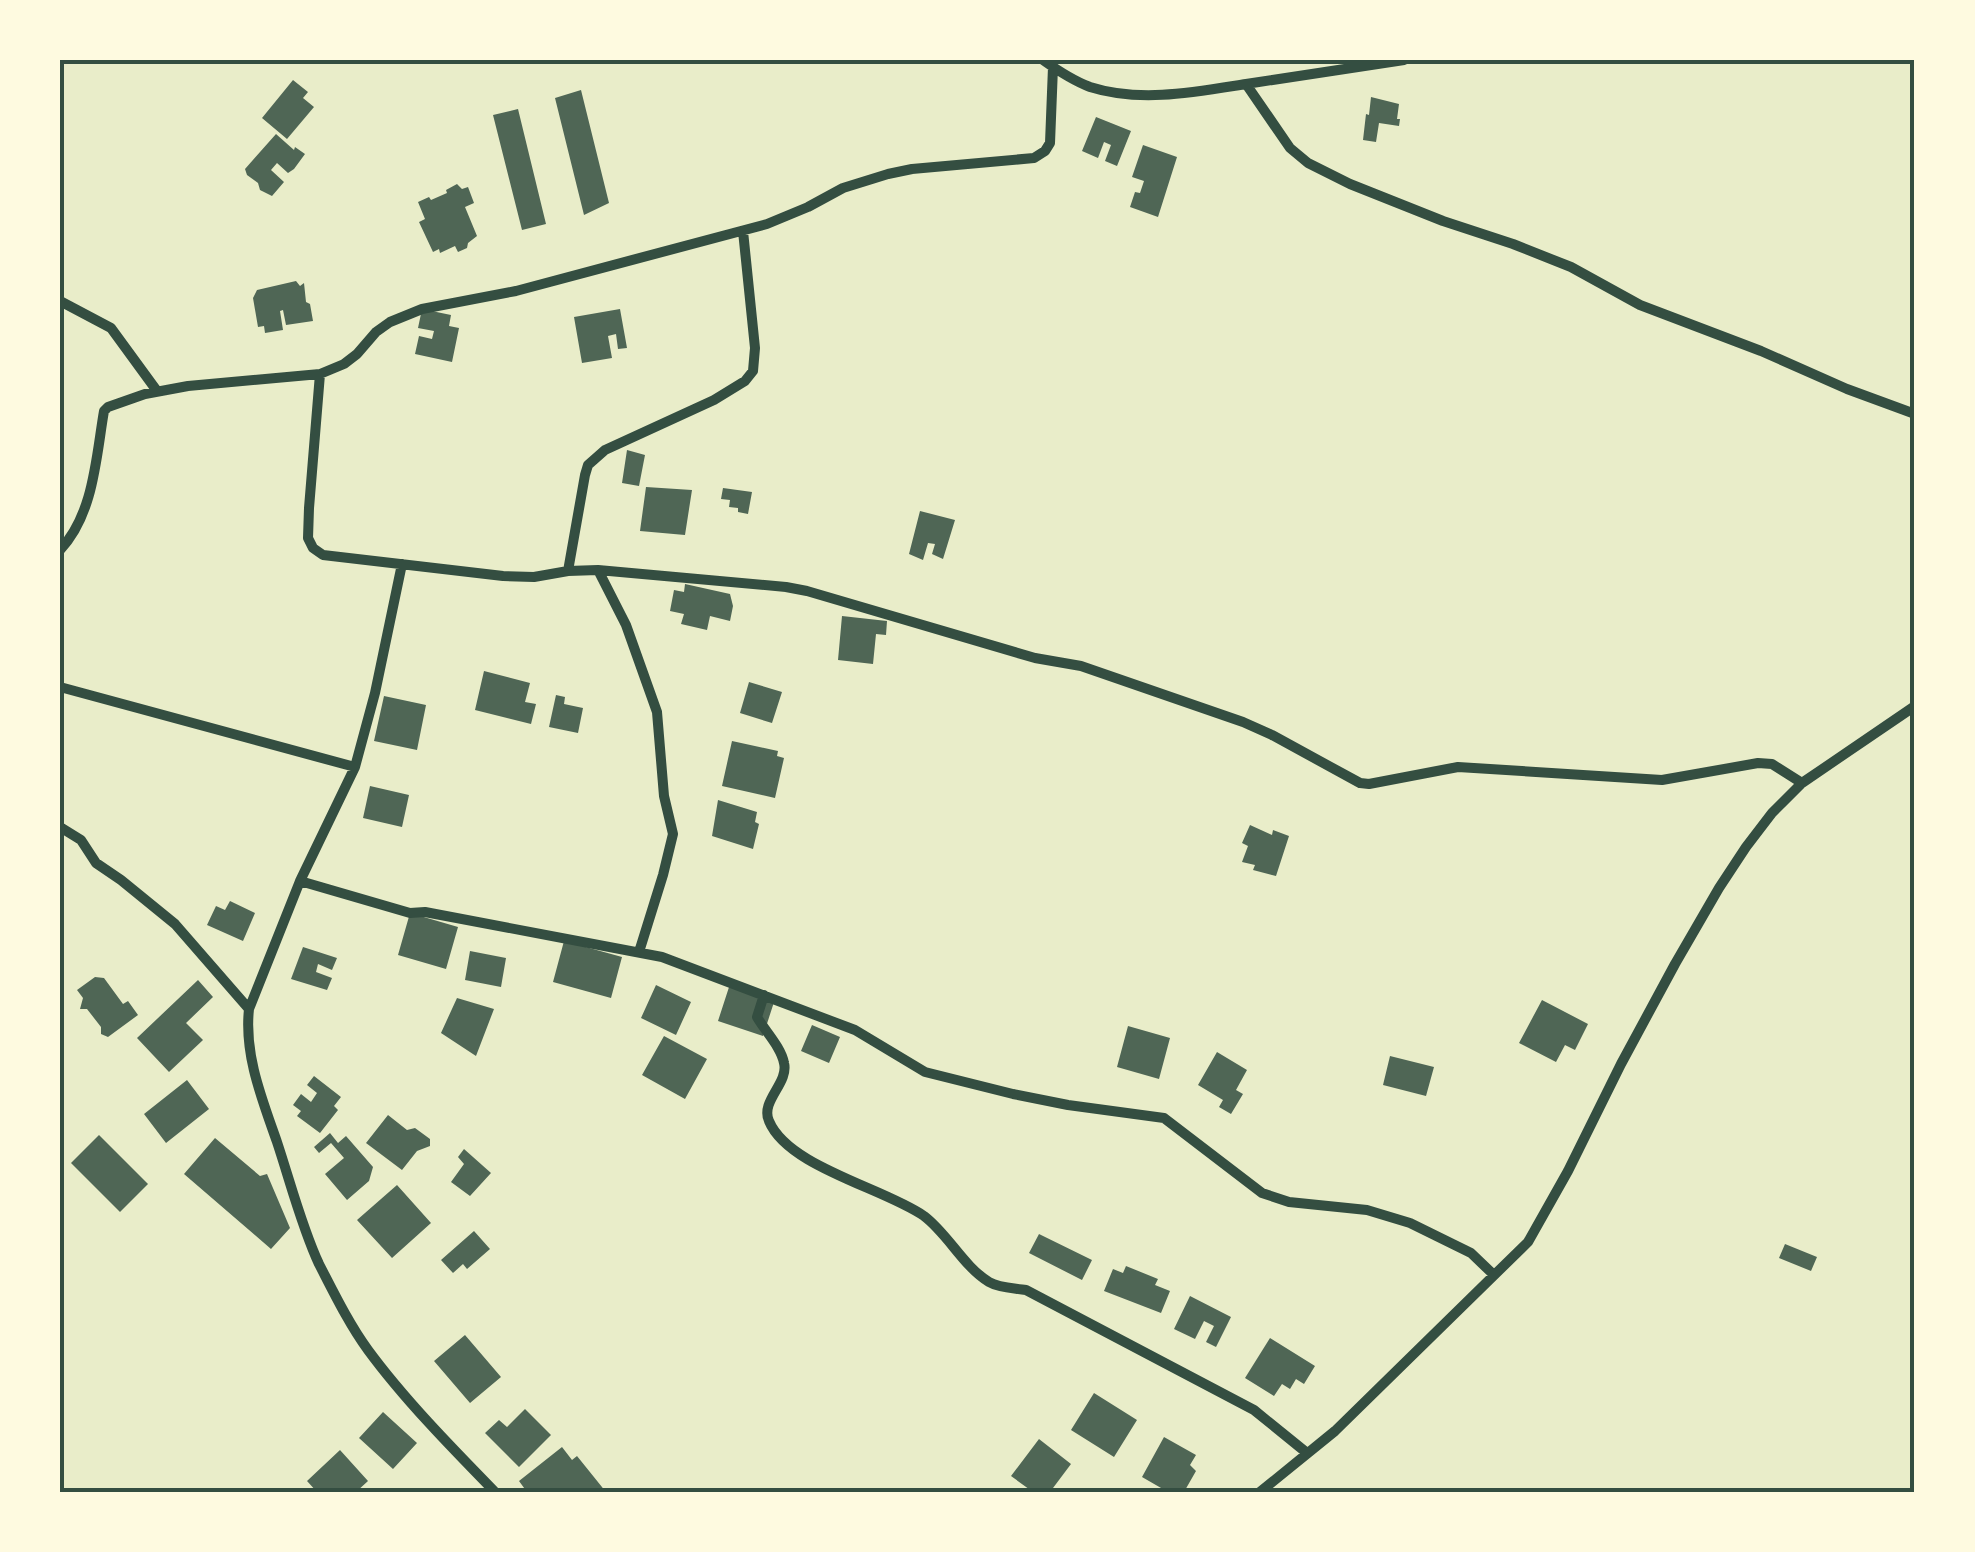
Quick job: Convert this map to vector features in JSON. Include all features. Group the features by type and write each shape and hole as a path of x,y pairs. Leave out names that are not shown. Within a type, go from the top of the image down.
{"street":[{"path":"1048,64 1087,86 1118,94 1200,91 1404,60"},
{"path":"60,549 84,509 104,411 114,404 157,391 320,374 344,364 390,322 422,309 516,290 743,231 788,216 844,188 888,174 1034,158 1050,143 1048,64"},
{"path":"1246,84 1290,148 1308,164 1443,221 1556,261 1640,304 1915,414"},
{"path":"568,571 585,474 596,457 618,443 714,400 745,381 752,370 754,348 743,231"},
{"path":"60,301 111,328 157,391"},
{"path":"320,374 308,538 313,548 323,554 520,577 598,570 786,587 1035,658 1066,662 1242,722 1360,783 1458,767 1662,780 1758,763 1772,764 1802,783"},
{"path":"402,564 355,767 300,881 250,1010 249,1050 325,1276 368,1350 495,1492"},
{"path":"598,570 626,625 657,712 664,796 673,834 640,952"},
{"path":"60,687 355,767"},
{"path":"1260,1492 1334,1431 1528,1242 1621,1064 1720,888 1772,812 1802,783 1915,706"},
{"path":"60,827 82,840 96,863 175,924 250,1010"},
{"path":"300,881 410,913 425,912 685,964 855,1030 925,1072 1068,1105 1164,1118 1262,1193 1289,1202 1367,1210 1400,1220 1471,1252 1494,1275"},
{"path":"764,995 756,1017 785,1067 767,1113 769,1122 788,1145 924,1216 990,1283 1026,1290 1254,1410 1307,1452"}],"building":[{"path":"293,80 308,92 303,98 314,107 287,139 262,118"},
{"path":"581,90 609,203 584,215 555,98"},
{"path":"1371,97 1399,104 1399,126 1379,123 1376,142 1363,140"},
{"path":"518,109 546,224 522,230 493,115"},
{"path":"1096,117 1131,131 1117,166 1105,161 1111,145 1104,142 1098,158 1082,151"},
{"path":"276,134 305,154 288,173 277,163 271,170 284,182 272,196 260,190 245,169"},
{"path":"1143,145 1177,157 1158,217 1130,207 1144,181 1132,177"},
{"path":"457,184 462,189 468,187 474,203 465,207 477,236 458,252 455,246 433,252 419,222 425,219 418,202 447,193"},
{"path":"296,281 300,286 304,283 313,321 286,325 283,310 283,330 265,333 264,326 258,327 253,298 257,290"},
{"path":"422,309 451,315 449,326 459,328 452,362 415,354 419,336 432,339 434,331 418,328"},
{"path":"620,309 627,348 618,349 616,334 608,336 612,358 582,363 574,317"},
{"path":"627,450 645,455 639,486 622,483"},
{"path":"646,487 692,490 685,535 640,531"},
{"path":"723,488 752,492 748,514 729,507 730,500 721,499"},
{"path":"920,511 955,520 943,559 932,554 935,544 928,543 923,560 909,554"},
{"path":"685,584 730,594 730,621 710,616 707,630 681,624 684,614 670,611 674,590 684,592"},
{"path":"842,616 887,621 886,635 876,634 873,664 838,660"},
{"path":"484,671 530,683 525,702 536,704 531,724 475,710"},
{"path":"749,682 782,692 772,723 740,713"},
{"path":"556,695 565,697 564,704 583,708 578,733 549,727"},
{"path":"384,696 426,705 417,750 374,741"},
{"path":"732,741 778,751 777,756 784,758 775,798 722,786"},
{"path":"370,786 409,795 402,827 363,818"},
{"path":"718,800 757,812 755,822 759,824 753,849 712,836"},
{"path":"1250,825 1272,835 1273,830 1289,836 1276,876 1253,870 1255,865 1242,862 1248,846 1242,843"},
{"path":"230,901 255,913 243,941 207,925 216,906 225,910"},
{"path":"410,913 458,927 446,969 398,955"},
{"path":"564,941 622,957 611,998 553,982"},
{"path":"303,947 337,958 332,970 318,964 316,972 332,978 327,990 291,979"},
{"path":"470,951 506,958 501,987 465,980"},
{"path":"95,977 104,978 123,1004 128,1001 138,1015 108,1037 101,1034 101,1027 87,1009 80,1009 83,998 77,990"},
{"path":"198,980 213,997 186,1023 203,1040 169,1072 137,1038"},
{"path":"730,984 775,999 763,1036 718,1021"},
{"path":"656,985 691,1002 676,1035 641,1018"},
{"path":"457,998 494,1009 476,1056 441,1033"},
{"path":"1542,1000 1588,1024 1575,1050 1565,1045 1556,1062 1519,1043"},
{"path":"812,1025 840,1037 829,1063 801,1051"},
{"path":"1128,1026 1170,1038 1159,1079 1117,1067"},
{"path":"664,1036 707,1059 685,1099 642,1075"},
{"path":"1217,1052 1247,1070 1236,1090 1243,1094 1231,1114 1219,1107 1223,1100 1198,1085"},
{"path":"1390,1056 1434,1067 1426,1096 1383,1085"},
{"path":"314,1076 341,1097 334,1106 338,1110 320,1133 297,1116 301,1111 293,1105 301,1094 311,1102 317,1093 307,1085"},
{"path":"187,1080 209,1109 166,1143 144,1114"},
{"path":"388,1115 407,1130 415,1128 430,1139 430,1146 417,1151 402,1170 366,1143"},
{"path":"330,1133 338,1143 346,1136 373,1167 369,1181 347,1200 325,1174 344,1158 331,1143 319,1153 314,1147"},
{"path":"99,1135 148,1184 120,1212 71,1163"},
{"path":"215,1138 260,1176 267,1174 290,1228 271,1249 184,1174"},
{"path":"464,1149 491,1173 470,1196 451,1182 464,1164 458,1157"},
{"path":"397,1185 431,1223 392,1258 357,1220"},
{"path":"474,1231 490,1249 467,1269 463,1264 453,1273 441,1260"},
{"path":"1039,1234 1092,1260 1082,1280 1029,1253"},
{"path":"1785,1244 1817,1257 1811,1271 1779,1258"},
{"path":"1126,1266 1158,1279 1155,1285 1170,1291 1161,1313 1104,1291 1113,1269 1123,1273"},
{"path":"1190,1296 1231,1317 1216,1347 1206,1342 1214,1326 1204,1321 1195,1339 1174,1329"},
{"path":"465,1335 501,1377 470,1403 434,1361"},
{"path":"1270,1338 1315,1366 1304,1384 1296,1379 1290,1389 1282,1384 1274,1396 1245,1378"},
{"path":"1094,1393 1137,1420 1114,1457 1071,1430"},
{"path":"525,1409 551,1435 519,1467 485,1433 499,1420 507,1427"},
{"path":"383,1412 417,1443 393,1469 359,1438"},
{"path":"1164,1437 1196,1455 1190,1465 1196,1471 1184,1492 1168,1492 1142,1477"},
{"path":"1039,1439 1071,1464 1050,1492 1033,1492 1011,1476"},
{"path":"562,1447 572,1460 577,1456 606,1492 527,1492 519,1481"},
{"path":"340,1450 368,1481 356,1492 317,1492 307,1481"}]}
